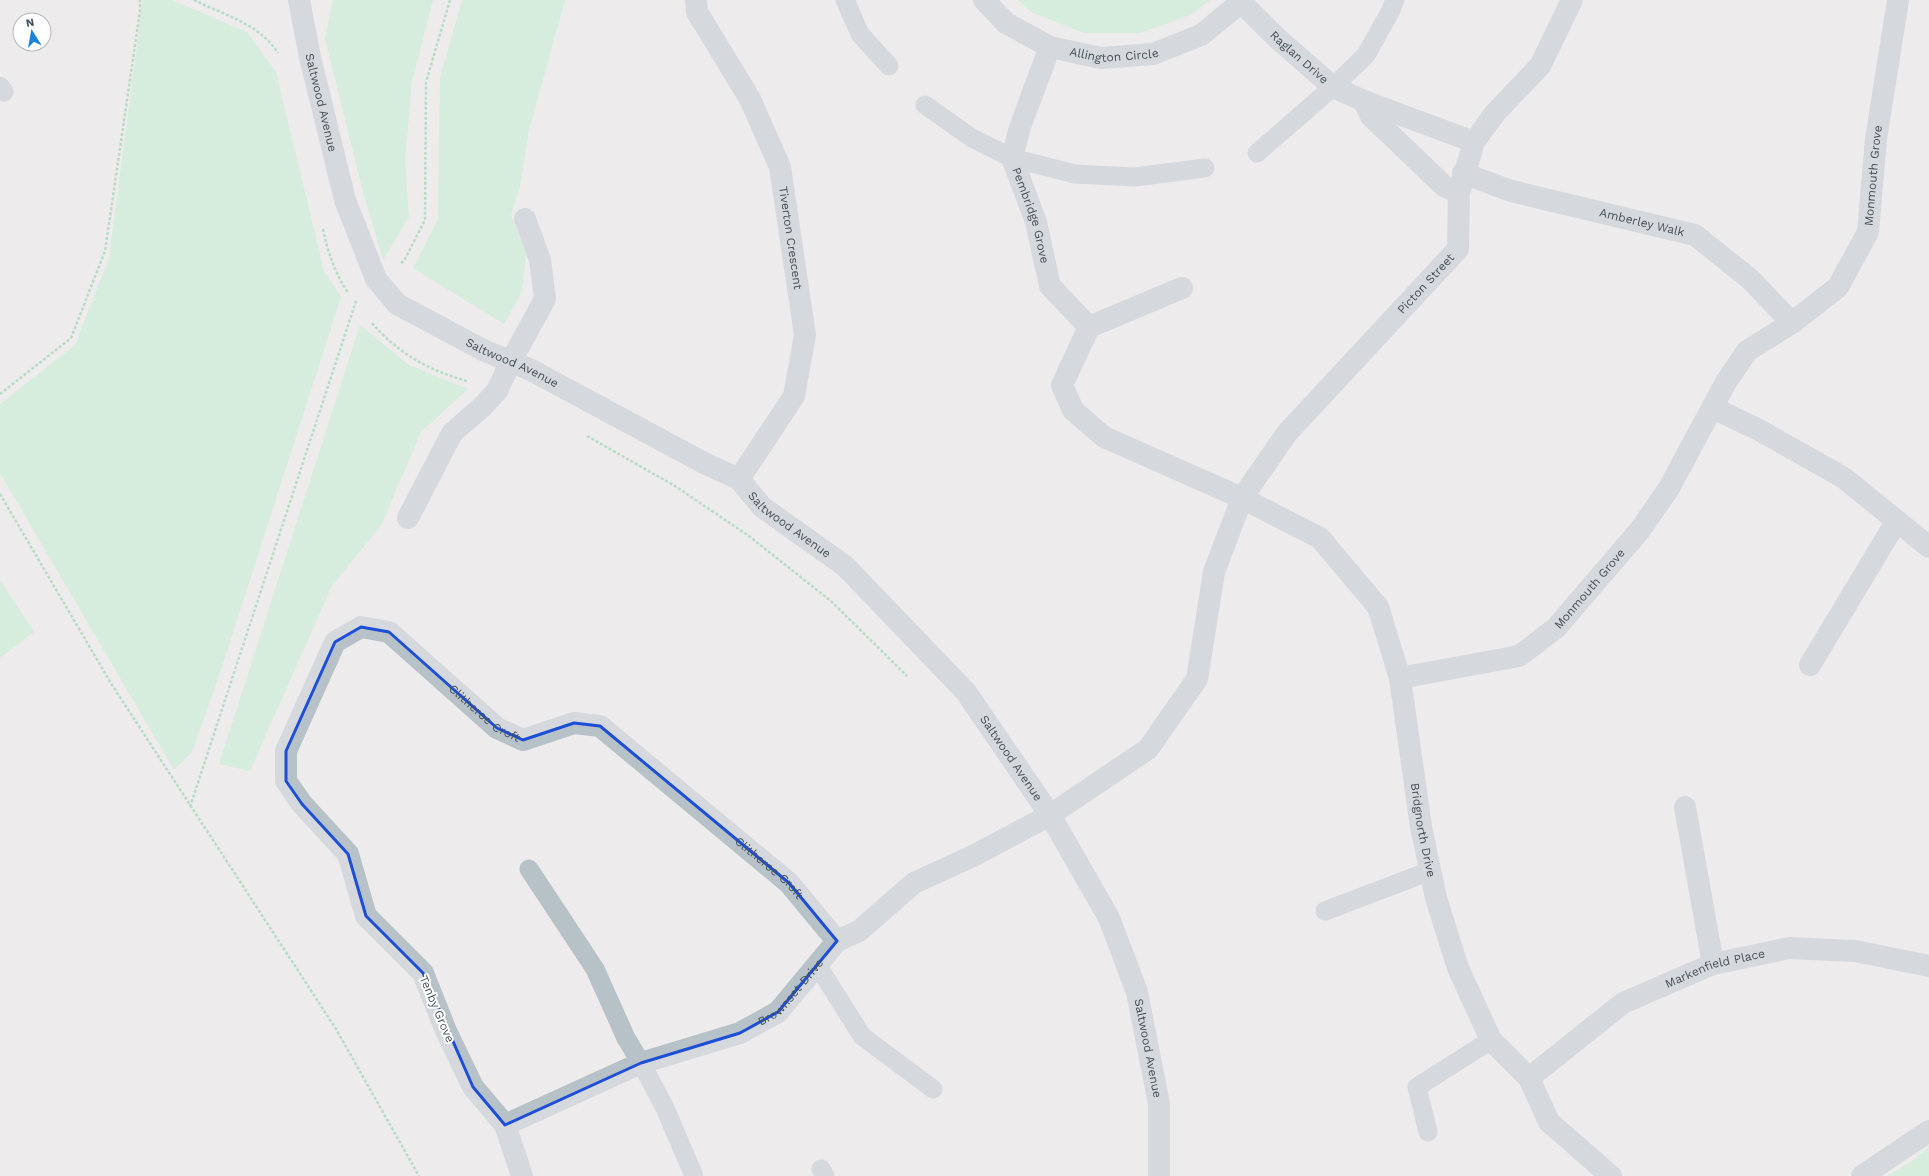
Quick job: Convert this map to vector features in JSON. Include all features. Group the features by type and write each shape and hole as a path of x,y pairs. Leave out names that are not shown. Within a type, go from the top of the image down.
{"street":[{"name":"Saltwood Avenue","path":"299,0 310,57 345,200 376,279 397,304 483,350 531,370 704,463 739,479 762,507 845,566 966,692 1050,815 1109,918 1137,992 1159,1104 1159,1176"},
{"name":"Tiverton Crescent","path":"696,0 697,12 750,99 780,167 806,336 794,396 739,479"},
{"name":"Allington Circle","path":"984,0 1006,23 1050,47 1101,58 1153,54 1201,35 1243,2"},
{"name":"Picton Street","path":"1050,815 1148,749 1197,679 1214,572 1242,498 1287,433 1458,249 1461,183 1474,142 1495,113 1540,66 1572,0"},
{"name":"Monmouth Grove","path":"1400,678 1519,656 1556,628 1640,530 1669,488 1726,382 1747,351 1792,323 1838,287 1868,232 1876,139 1898,0"},
{"name":"Raglan Drive","path":"1243,2 1278,39 1333,87 1364,101 1474,142"},
{"name":"Pembridge Grove","path":"1050,47 1020,128 1012,158 1036,222 1050,286 1090,327"},
{"path":"1364,101 1371,116 1444,186 1461,183"},
{"name":"Amberley Walk","path":"1461,183 1511,191 1695,235 1750,279 1792,323"},
{"path":"408,518 452,433 481,408 497,391 510,361 546,299 540,260 524,219"},
{"path":"1090,327 1182,288"},
{"name":"Bridgnorth Drive","path":"1090,327 1062,385 1073,410 1104,437 1242,498 1320,538 1378,607 1400,678 1421,827 1430,872 1436,898 1458,968 1491,1040 1529,1078 1549,1122 1611,1176"},
{"path":"1713,408 1759,430 1844,478 1929,548"},
{"path":"1810,665 1896,522"},
{"name":"Clitheroe Croft","path":"286,751 335,642 361,627 389,632 497,728 523,740 574,723 600,726 789,883 837,941"},
{"name":"Tenby Grove","path":"286,751 286,781 302,804 348,854 366,916 423,973 446,1031 473,1087 505,1125 522,1176"},
{"path":"1685,807 1713,964"},
{"name":"Brownset Drive","path":"505,1125 641,1063 740,1033 778,1012 818,966 837,941 858,932 914,883 973,856 1050,815"},
{"name":"Markenfield Place","path":"1529,1078 1623,1003 1713,964 1789,948 1855,950 1929,966"},
{"path":"1862,1176 1929,1131"}],"lane":[{"path":"845,0 860,34 890,66"},
{"path":"1257,153 1333,87 1366,55 1395,0"},
{"path":"925,105 972,138 1012,158 1075,174 1135,177 1205,168"},
{"path":"529,870 595,969 626,1038 665,1108 694,1176"},
{"path":"1325,911 1430,872"},
{"path":"818,966 862,1036 933,1089"},
{"path":"1428,1132 1417,1087 1491,1040"}],"path":[{"path":"0,394 71,338 105,251 140,11 140,0"},
{"path":"190,807 354,302 376,279 404,261 425,220 426,82 450,0"},
{"path":"0,494 112,685 190,807 336,1029 419,1176"}],"highlighted area":[{"path":"361,627 389,632 497,728 523,740 574,723 600,726 789,883 837,941 778,1012 740,1033 641,1063 505,1125 473,1087 423,973 366,916 348,854 302,804 286,781 286,751 335,642"}],"green space":[{"path":"143,0 172,0 247,32 276,72 324,271 341,297 220,673 192,752 174,770 0,473 0,404 75,345 109,258"},
{"path":"333,0 433,0 412,81 405,160 409,217 383,260 363,192 325,38"},
{"path":"462,0 565,0 529,130 520,187 511,215 526,253 521,293 504,324 413,268 438,219 440,78"},
{"path":"1018,0 1210,0 1191,15 1140,33 1084,33 1033,13"},
{"path":"360,325 409,365 468,389 421,432 382,524 332,586 250,771 219,764"},
{"path":"0,580 34,632 0,658"},
{"path":"1929,1147 1929,1176 1887,1176 1912,1161"}]}
